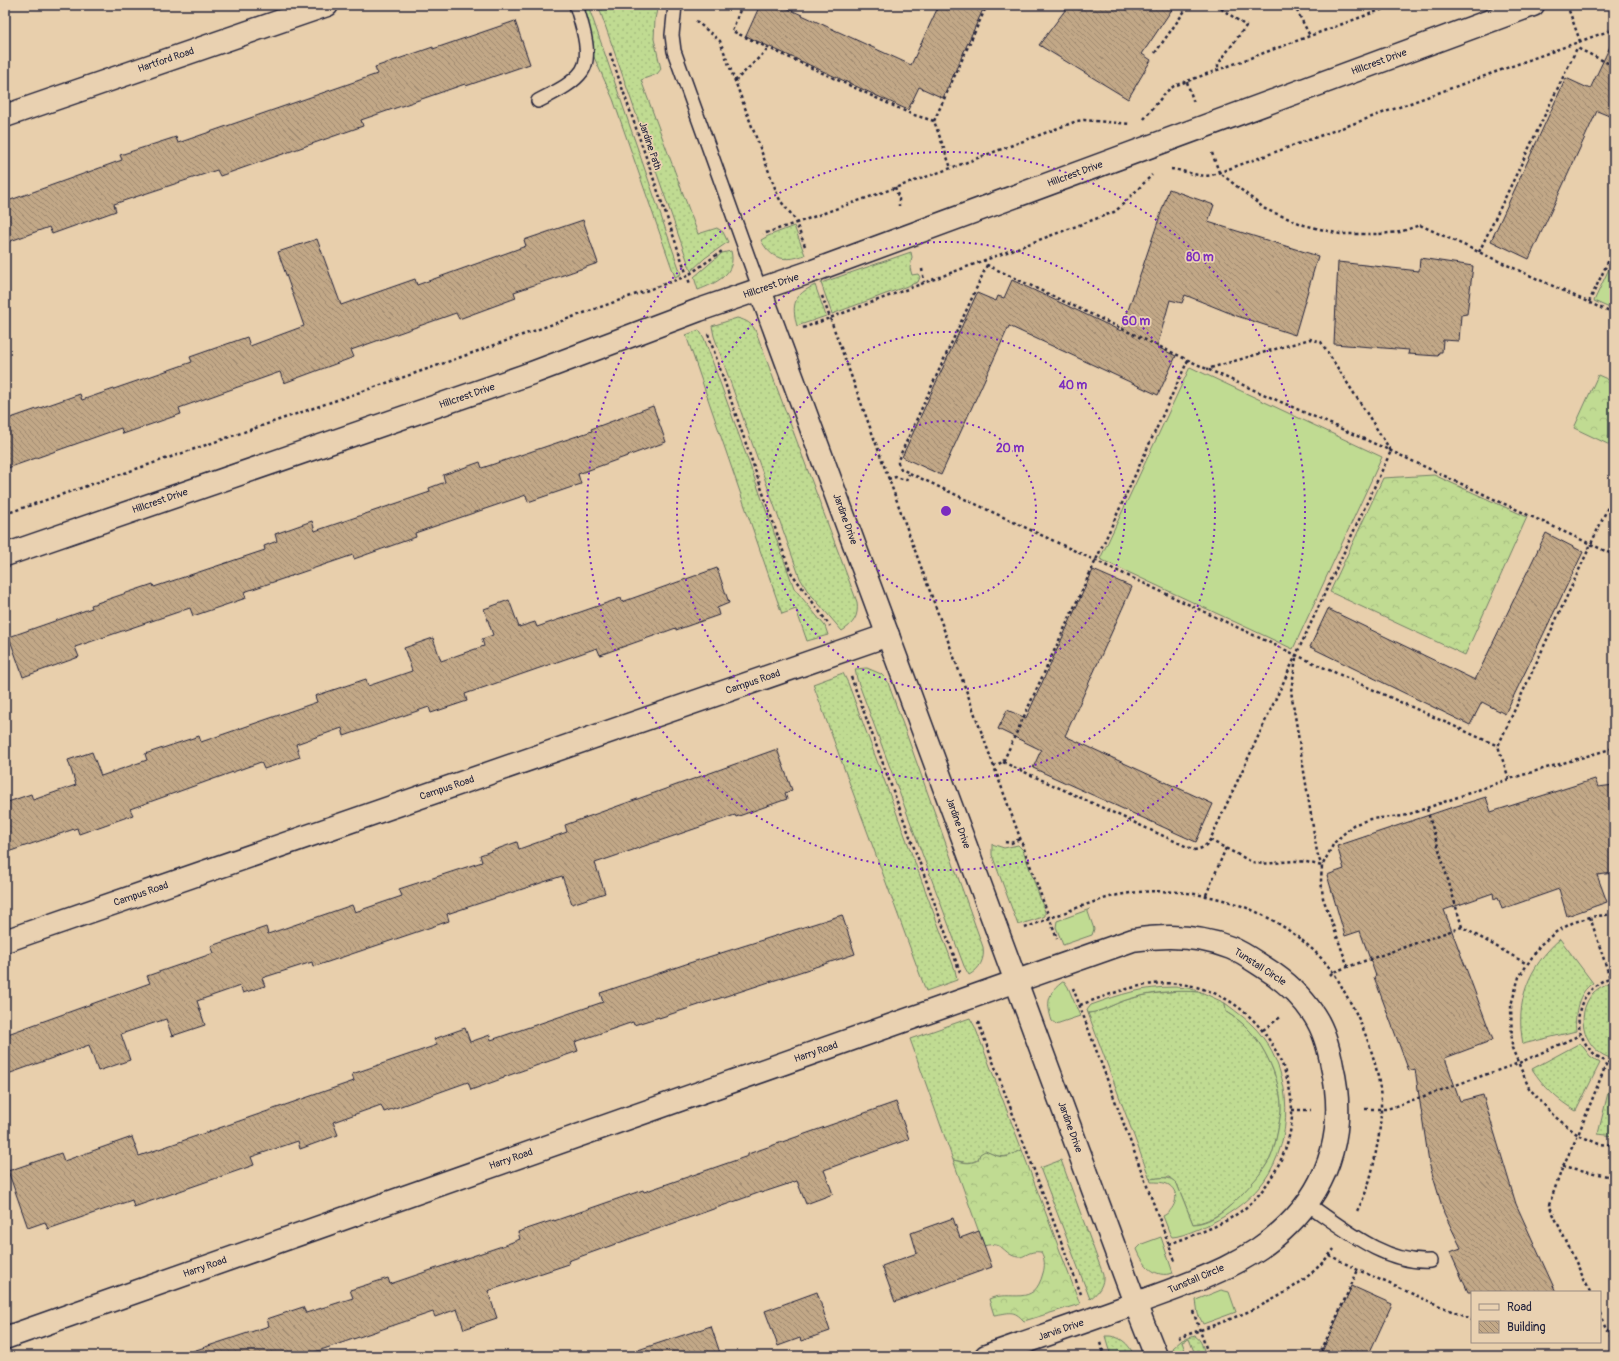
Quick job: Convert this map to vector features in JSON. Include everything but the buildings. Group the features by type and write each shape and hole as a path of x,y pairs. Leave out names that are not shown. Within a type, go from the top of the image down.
{"street":[{"name":"Hartford Road","path":"5,116 328,5"},
{"name":"Hillcrest Drive","path":"5,555 532,373 699,310 760,290 1533,5"},
{"name":"Jardine Drive","path":"760,290 1135,1303 1156,1356"},
{"name":"Campus Road","path":"5,941 888,635"},
{"name":"Tunstall Circle","path":"1016,981 1119,944 1149,938 1167,937 1210,942 1232,948 1273,973 1293,990 1315,1016 1322,1032 1330,1054 1335,1076 1338,1110 1336,1136 1330,1158 1319,1184 1306,1203 1290,1223 1272,1241 1248,1256 1202,1278 1135,1303"},
{"name":"Harry Road","path":"5,1338 1016,981"},
{"name":"Jarvis Drive","path":"986,1356 1135,1303"}],"lane":[{"path":"538,101 566,85 583,70 586,60 586,45 584,29 576,5"},
{"path":"675,5 672,35 674,51 760,290"},
{"path":"1306,1203 1358,1238 1380,1250 1408,1261 1430,1261"}],"path":[{"path":"742,5 732,31 911,114 934,121"},
{"path":"951,168 934,121 987,5"},
{"path":"1155,53 1189,5"},
{"path":"1216,5 1246,26 1218,64 1218,71"},
{"path":"1294,5 1310,36"},
{"path":"1143,121 1166,92 1174,86 1394,5"},
{"path":"1566,5 1580,41"},
{"path":"695,20 720,41 778,196 785,208 793,216 806,247"},
{"path":"1166,168 1178,169 1207,176 1614,29"},
{"path":"1575,43 1577,48 1614,66"},
{"name":"Jardine Path","path":"608,48 691,287"},
{"path":"735,81 769,48"},
{"path":"1479,252 1577,48"},
{"path":"759,236 951,168 1077,121 1084,120 1137,124"},
{"path":"798,330 984,259 1114,212 1156,172"},
{"path":"1219,172 1265,209 1304,225 1340,234 1400,232 1420,225 1614,314"},
{"path":"895,187 899,199 899,206"},
{"path":"5,514 450,361 687,276 726,248"},
{"path":"1589,302 1614,249"},
{"path":"984,259 987,265 1207,369 1391,451 1614,554"},
{"path":"987,265 898,460 899,467 909,474 1296,655 1498,746"},
{"path":"922,269 924,282"},
{"path":"820,290 1057,940"},
{"path":"706,328 790,571 830,627"},
{"path":"1207,369 1310,339 1321,342 1391,451"},
{"path":"993,766 1003,762 1188,360"},
{"path":"1003,762 1194,850 1206,846 1391,451"},
{"path":"888,479 896,477 906,480 909,474"},
{"path":"1509,779 1498,746 1614,494"},
{"path":"1296,655 1291,691 1317,852 1322,866"},
{"path":"848,671 963,978"},
{"path":"1348,967 1323,898 1321,880 1322,866 1334,844 1353,825 1370,819 1404,816 1509,779 1614,748"},
{"path":"1426,809 1462,927 1527,964"},
{"path":"1005,842 1011,843 1020,839"},
{"path":"1210,840 1252,862 1260,864 1298,861 1322,866"},
{"path":"1206,896 1226,848"},
{"path":"1614,914 1590,917 1572,923 1556,932 1540,945 1519,977 1511,1005 1512,1048 1529,1088 1554,1116 1578,1135 1599,1144 1614,1146"},
{"path":"1590,917 1610,978"},
{"path":"1330,975 1333,972 1462,927"},
{"path":"1614,977 1597,984 1587,994 1580,1007 1578,1021 1580,1035 1586,1047 1596,1056 1614,1064"},
{"path":"1080,1005 1136,986 1160,983 1180,984 1206,990 1231,1002 1243,1010 1263,1030 1272,1042 1283,1067 1288,1081 1292,1110 1288,1137 1278,1166 1260,1193 1233,1217 1169,1244"},
{"path":"1072,985 1176,1264"},
{"path":"1263,1030 1286,1012"},
{"path":"976,1016 1081,1295"},
{"path":"1360,1109 1387,1109 1519,1063 1580,1035"},
{"path":"1590,1291 1549,1205 1563,1166 1578,1135 1607,1062"},
{"path":"1292,1110 1314,1110"},
{"path":"1563,1166 1607,1176 1614,1176"},
{"path":"1171,1341 1246,1313 1277,1297 1304,1280 1329,1255 1338,1243"},
{"path":"1329,1255 1358,1270 1471,1320"},
{"path":"1319,1356 1358,1270"},
{"path":"1192,1309 1209,1356"},
{"path":"1601,1315 1614,1343"},
{"path":"1098,1338 1105,1356"}],"green space":[{"path":"581,5 588,5 681,274 675,277 613,99 593,55 593,44"},
{"path":"598,5 658,5 655,19 654,39 661,69 657,74 641,80 698,234 717,228 723,232 728,242 705,258 691,271"},
{"path":"794,226 805,255 785,259 779,258 769,252 761,240"},
{"path":"731,251 731,266 728,272 718,281 698,290 694,277 722,253"},
{"path":"911,252 912,257 910,268 912,275 918,274 920,277 918,282 832,314 821,283"},
{"path":"1614,258 1614,310 1594,301"},
{"path":"815,285 826,316 797,326 794,312 796,301 802,293"},
{"path":"737,318 749,323 756,332 857,602 857,612 854,620 842,631 807,590 800,578 714,336 712,326"},
{"path":"699,330 704,338 794,588 825,626 828,635 807,641 796,609 782,614 686,335"},
{"path":"1190,367 1382,457 1293,649 1100,559"},
{"path":"1598,375 1614,382 1614,447 1574,428"},
{"path":"1434,475 1527,517 1465,655 1330,592 1383,478"},
{"path":"867,668 881,674 887,680 983,947 983,956 979,967 969,975 964,966 857,679 855,669"},
{"path":"843,673 955,970 957,980 926,991 813,684"},
{"path":"992,844 1004,848 1018,845 1023,850 1045,912 1045,916 1018,925 992,855"},
{"path":"1090,909 1088,912 1094,929 1092,935 1063,945 1056,927 1057,921"},
{"path":"1560,939 1593,983 1584,992 1578,1004 1576,1031 1523,1044 1521,1014 1526,986 1540,961"},
{"path":"1064,981 1080,1016 1056,1024 1052,1021 1050,1015 1049,999 1058,985"},
{"path":"1614,981 1614,1059 1604,1055 1589,1042 1583,1022 1587,1002 1593,993"},
{"path":"1152,988 1188,988 1201,992 1182,991 1154,993 1135,997 1098,1011 1088,1013 1087,1010 1091,1005 1132,992"},
{"path":"1183,991 1201,992 1225,1003 1226,1012 1251,1032 1265,1052 1271,1064 1279,1089 1281,1101 1281,1112 1274,1149 1262,1172 1246,1191 1222,1212 1208,1220 1193,1224 1177,1184 1169,1177 1150,1179 1088,1013 1098,1011 1140,996"},
{"path":"1225,1003 1257,1030 1272,1051 1284,1088 1286,1108 1285,1127 1281,1146 1274,1164 1264,1181 1245,1201 1212,1223 1190,1232 1172,1237 1163,1216 1167,1214 1173,1206 1176,1197 1175,1193 1169,1185 1151,1182 1150,1179 1168,1178 1174,1181 1177,1184 1193,1224 1207,1221 1233,1204 1258,1177 1271,1156 1276,1141 1281,1112 1281,1101 1279,1089 1271,1064 1265,1052 1251,1032 1226,1011"},
{"path":"970,1018 975,1027 1022,1150 1011,1155 1004,1156 985,1151 974,1161 967,1162 953,1160 910,1039"},
{"path":"1580,1043 1590,1056 1600,1063 1576,1111 1551,1093 1532,1069"},
{"path":"1614,1068 1614,1136 1598,1134"},
{"path":"1022,1150 1080,1304 1024,1321 1014,1313 994,1315 989,1299 997,1296 1021,1296 1034,1291 1039,1284 1044,1271 1042,1254 1041,1252 1037,1252 1018,1257 1009,1254 1000,1246 984,1246 953,1160 966,1163 978,1160 980,1154 985,1151 997,1156 1006,1157"},
{"path":"1061,1160 1103,1274 1103,1282 1100,1288 1090,1299 1040,1168"},
{"path":"1161,1237 1173,1273 1161,1274 1150,1269 1137,1249 1142,1244"},
{"path":"1221,1290 1229,1292 1236,1312 1203,1324 1198,1314 1196,1300"},
{"path":"1105,1336 1119,1338 1129,1347 1134,1356 1111,1356"},
{"path":"1195,1336 1201,1342 1206,1356 1191,1356 1195,1354 1189,1339 1182,1342 1187,1356 1176,1356 1173,1348 1182,1340"}]}
